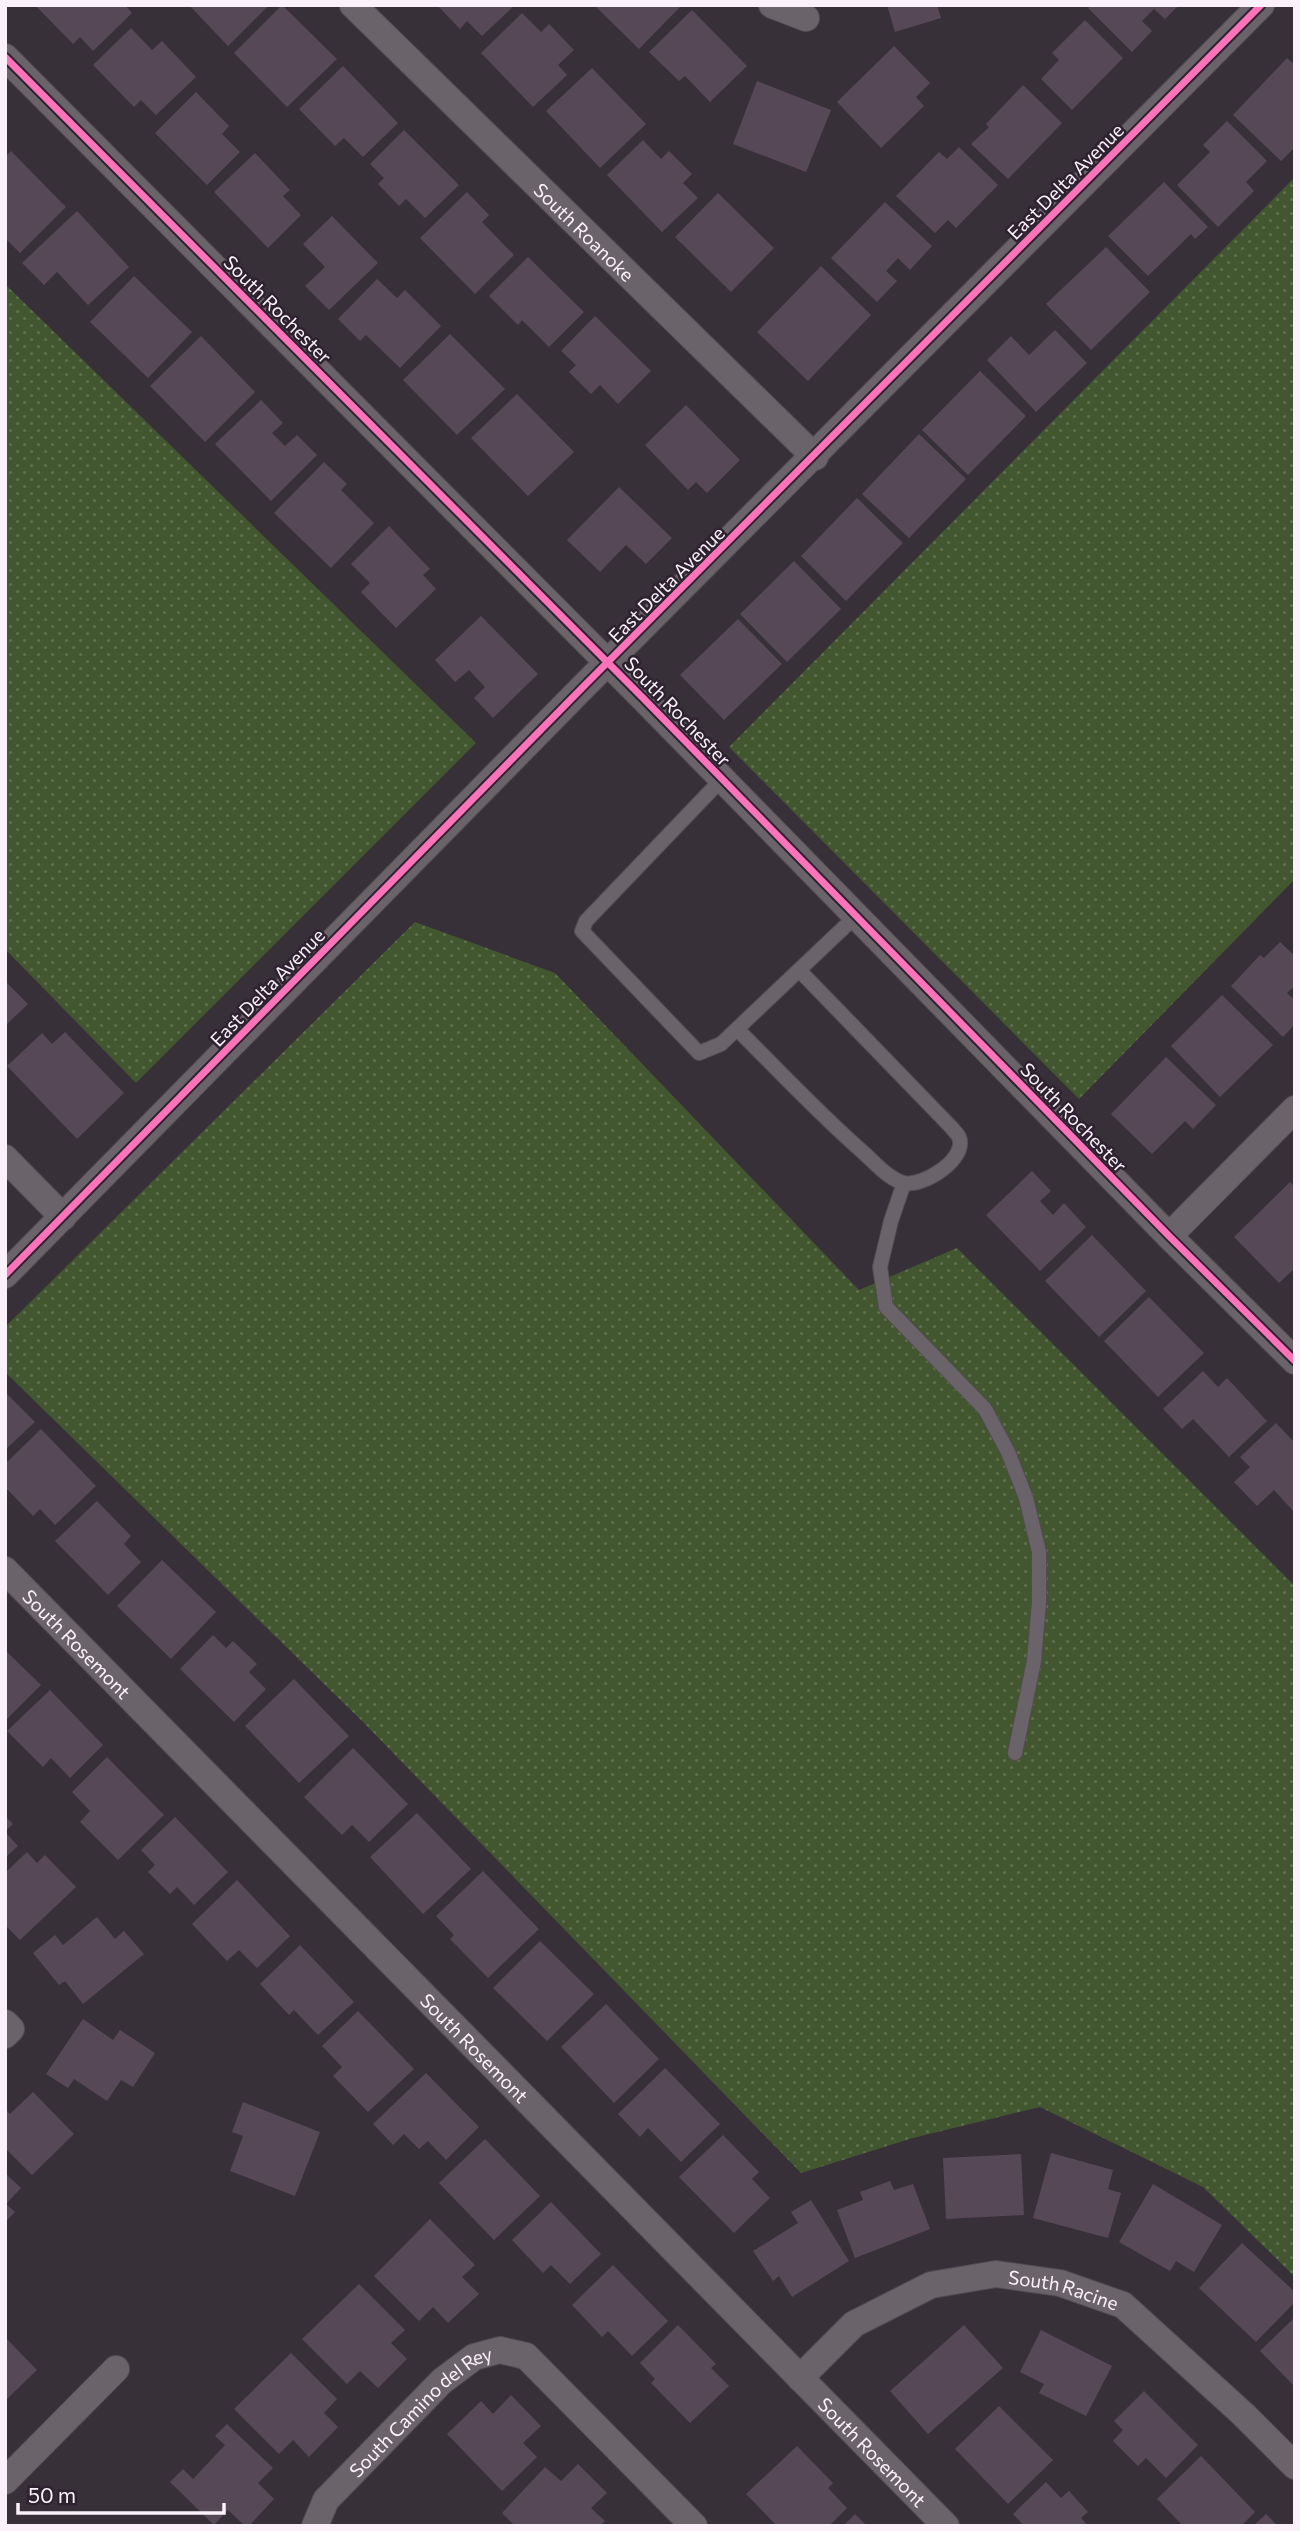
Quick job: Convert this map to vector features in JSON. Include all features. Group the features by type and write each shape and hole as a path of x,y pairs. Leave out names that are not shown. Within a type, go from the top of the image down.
{"street":[{"name":"South Roanoke","path":"353,5 815,457"},
{"path":"772,5 806,18"},
{"name":"East Delta Avenue","path":"5,1275 1261,5"},
{"name":"South Rochester","path":"5,57 608,663 1295,1362"},
{"path":"1169,1236 1295,1109"},
{"path":"5,1158 63,1217"},
{"name":"South Rosemont","path":"5,1570 946,2526"},
{"name":"South Racine","path":"800,2378 854,2324 931,2285 996,2274 1060,2283 1123,2305 1244,2415 1295,2466"},
{"name":"South Camino del Rey","path":"315,2526 327,2500 442,2381 474,2357 500,2350 526,2356 694,2526"},
{"path":"5,2481 116,2369"}],"lane":[{"path":"722,779 586,921 582,931 699,1053 721,1044 856,916"},
{"path":"737,1029 838,1130 886,1173 904,1183 919,1182 938,1173 953,1161 959,1148 959,1138 799,970"},
{"path":"904,1183 880,1267 886,1307 985,1409 1009,1452 1026,1498 1039,1552 1039,1602 1034,1661 1015,1753"}],"green space":[{"path":"1295,177 1295,879 1079,1099 729,747"},
{"path":"5,284 476,743 136,1083 5,949"},
{"path":"415,922 555,973 859,1290 957,1248 1295,1586 1295,2277 1203,2187 1040,2107 913,2138 801,2173 365,1724 5,1372 5,1327"}],"building":[{"path":"35,5 125,5 132,13 93,51 80,37 73,44"},
{"path":"189,5 269,5 228,46"},
{"path":"282,5 337,59 287,107 234,53"},
{"path":"437,5 515,5 482,36 467,21 460,29"},
{"path":"594,5 682,5 639,49"},
{"path":"887,5 937,5 941,18 895,32"},
{"path":"1091,5 1179,5 1165,19 1154,9 1142,21 1152,31 1132,52 1088,8"},
{"path":"692,10 747,66 710,102 685,76 679,81 649,52"},
{"path":"522,13 541,32 549,24 574,50 558,65 567,75 533,107 481,53"},
{"path":"1085,20 1123,58 1072,110 1041,79 1059,60 1052,53"},
{"path":"131,28 152,50 162,41 196,77 156,115 141,100 134,107 93,65"},
{"path":"894,46 930,83 916,97 924,106 881,148 837,102"},
{"path":"1287,58 1295,65 1295,147 1281,161 1233,115"},
{"path":"343,66 398,123 363,157 344,138 335,146 299,109"},
{"path":"592,68 646,124 600,168 546,111"},
{"path":"757,81 831,110 806,172 733,144"},
{"path":"1023,85 1062,123 1008,179 971,144 989,127 986,124"},
{"path":"196,92 229,126 222,134 240,152 207,185 155,133"},
{"path":"1227,121 1267,161 1246,182 1254,191 1218,227 1177,185 1210,152 1203,145"},
{"path":"404,130 459,185 425,218 406,199 399,206 378,184 384,178 370,164"},
{"path":"643,140 661,159 669,151 692,174 683,183 698,198 662,232 607,175"},
{"path":"959,147 998,185 956,228 948,220 935,233 896,196 939,152 947,159"},
{"path":"11,151 66,207 20,253 5,238 5,157"},
{"path":"255,153 290,190 283,196 301,215 268,248 214,192"},
{"path":"1164,182 1208,227 1195,239 1191,234 1148,276 1108,236"},
{"path":"467,192 489,215 482,222 514,255 475,294 420,238"},
{"path":"718,193 774,248 731,292 675,237"},
{"path":"885,202 932,246 910,270 898,258 886,271 897,281 877,302 831,258"},
{"path":"77,211 129,267 88,305 57,272 44,285 22,263"},
{"path":"332,216 378,263 329,310 305,286 325,267 303,244"},
{"path":"1106,247 1150,292 1091,350 1046,304"},
{"path":"528,257 584,312 549,347 522,320 518,325 489,296"},
{"path":"821,266 871,315 808,381 757,332"},
{"path":"134,276 192,332 148,378 90,322"},
{"path":"377,279 397,298 405,290 441,326 400,368 366,335 360,341 338,319"},
{"path":"595,316 651,371 618,404 600,385 591,394 569,372 576,365 561,351"},
{"path":"1055,330 1087,363 1036,412 987,360 1011,336 1029,355"},
{"path":"450,334 505,389 457,435 403,380"},
{"path":"201,336 255,392 205,442 150,386"},
{"path":"980,371 1026,416 968,475 922,430"},
{"path":"517,394 574,452 528,496 471,438"},
{"path":"261,400 283,423 272,433 285,446 297,435 317,455 271,501 215,444"},
{"path":"686,405 740,460 707,493 696,482 688,490 645,445"},
{"path":"919,434 966,479 909,538 862,494"},
{"path":"324,462 347,484 341,490 374,523 331,568 274,513"},
{"path":"619,487 672,538 646,564 626,545 600,572 567,540"},
{"path":"857,498 903,543 846,601 801,556"},
{"path":"389,526 430,569 423,575 436,589 396,628 361,592 370,583 351,564"},
{"path":"794,561 841,609 787,662 740,614"},
{"path":"481,616 538,674 493,718 474,698 485,687 469,670 455,682 435,660"},
{"path":"738,619 782,664 724,720 680,675"},
{"path":"1280,942 1295,956 1295,986 1287,993 1295,1000 1295,1024 1283,1037 1231,986 1260,955 1264,958"},
{"path":"5,981 28,1004 5,1026"},
{"path":"1222,995 1273,1045 1220,1097 1171,1046"},
{"path":"65,1032 124,1093 77,1139 7,1066 42,1033 52,1044"},
{"path":"1166,1057 1216,1105 1193,1129 1185,1121 1152,1154 1111,1114"},
{"path":"1032,1171 1051,1191 1040,1201 1053,1215 1064,1203 1086,1227 1040,1271 986,1215"},
{"path":"1290,1182 1295,1187 1295,1268 1279,1283 1234,1237"},
{"path":"1092,1235 1146,1291 1099,1337 1045,1281"},
{"path":"1149,1297 1204,1353 1158,1397 1104,1341"},
{"path":"1203,1371 1218,1387 1227,1378 1267,1421 1229,1457 1193,1419 1182,1429 1163,1409"},
{"path":"5,1392 35,1422 5,1450"},
{"path":"1276,1423 1295,1443 1295,1513 1274,1490 1257,1506 1234,1482 1250,1467 1240,1457"},
{"path":"41,1429 96,1486 55,1525 40,1509 33,1516 5,1487 5,1464"},
{"path":"97,1501 131,1536 124,1544 141,1562 108,1595 55,1541"},
{"path":"162,1560 216,1612 171,1659 117,1606"},
{"path":"213,1635 226,1648 233,1641 257,1664 249,1672 266,1689 234,1722 180,1669"},
{"path":"5,1650 41,1685 5,1721"},
{"path":"294,1679 349,1736 299,1783 245,1726"},
{"path":"50,1690 103,1745 70,1778 51,1758 43,1767 7,1731"},
{"path":"353,1748 408,1804 369,1842 352,1825 342,1835 304,1797"},
{"path":"107,1757 164,1815 118,1860 80,1822 90,1811 72,1792"},
{"path":"417,1813 471,1869 423,1914 370,1857"},
{"path":"5,1816 13,1824 5,1831"},
{"path":"175,1817 228,1872 194,1905 177,1887 170,1894 148,1872 155,1865 141,1850"},
{"path":"5,1832 18,1846 5,1858"},
{"path":"27,1852 37,1863 45,1855 76,1887 20,1940 5,1925 5,1873"},
{"path":"483,1871 539,1929 488,1978 450,1939 454,1935 436,1916"},
{"path":"237,1880 290,1936 257,1968 239,1950 227,1961 192,1924"},
{"path":"97,1917 115,1939 124,1931 144,1954 83,2004 65,1981 59,1985 33,1953 55,1935 63,1945"},
{"path":"540,1941 594,1994 547,2041 493,1988"},
{"path":"300,1945 354,2002 318,2035 294,2010 289,2015 260,1984"},
{"path":"606,2004 659,2059 614,2103 561,2047"},
{"path":"358,2011 414,2069 368,2112 333,2076 342,2067 322,2046"},
{"path":"83,2019 113,2040 120,2030 155,2053 133,2087 121,2080 107,2101 74,2079 68,2088 46,2074"},
{"path":"665,2068 720,2124 681,2162 648,2128 640,2137 618,2114"},
{"path":"426,2073 479,2127 446,2160 428,2141 419,2149 404,2134 393,2145 373,2124"},
{"path":"33,2092 74,2134 32,2175 5,2148 5,2112 10,2114"},
{"path":"243,2102 320,2132 295,2196 230,2171 243,2136 232,2132"},
{"path":"723,2135 759,2172 752,2179 770,2198 734,2233 679,2177"},
{"path":"485,2139 540,2196 494,2240 439,2183"},
{"path":"1051,2153 1113,2170 1108,2189 1121,2193 1108,2238 1033,2218"},
{"path":"1021,2154 1024,2215 946,2219 943,2158"},
{"path":"5,2173 21,2188 6,2204 15,2212 5,2222"},
{"path":"890,2181 894,2190 913,2184 930,2229 855,2258 837,2210 863,2200 860,2192"},
{"path":"1153,2184 1222,2225 1194,2272 1176,2261 1170,2271 1119,2242"},
{"path":"811,2200 849,2261 792,2297 779,2276 773,2281 753,2251 798,2223 791,2212"},
{"path":"551,2202 601,2254 570,2284 551,2265 543,2273 512,2240"},
{"path":"430,2219 475,2265 462,2277 479,2294 448,2323 433,2307 419,2321 374,2276"},
{"path":"1242,2243 1295,2292 1295,2302 1256,2342 1199,2288"},
{"path":"613,2265 668,2321 632,2356 608,2331 602,2337 572,2305"},
{"path":"359,2284 405,2330 391,2343 407,2359 378,2388 360,2371 347,2384 302,2339"},
{"path":"1295,2317 1295,2387 1260,2351"},
{"path":"678,2325 716,2364 711,2368 729,2386 690,2423 651,2383 655,2379 640,2363"},
{"path":"964,2325 1003,2368 928,2434 890,2391"},
{"path":"1041,2330 1112,2366 1086,2416 1039,2393 1044,2384 1020,2372"},
{"path":"5,2337 37,2370 7,2399 5,2397"},
{"path":"291,2353 337,2399 324,2413 338,2427 309,2457 293,2440 279,2454 234,2409"},
{"path":"1144,2391 1198,2445 1166,2478 1146,2458 1138,2466 1113,2441 1123,2430 1114,2421"},
{"path":"511,2395 541,2426 523,2443 537,2457 502,2491 447,2434 481,2401 493,2414"},
{"path":"999,2406 1053,2460 1008,2504 955,2449"},
{"path":"227,2424 273,2468 258,2483 274,2499 249,2526 245,2526 228,2510 214,2525 170,2482 183,2469 193,2479 225,2445 215,2436"},
{"path":"797,2446 833,2483 828,2488 847,2508 829,2526 777,2526 746,2494"},
{"path":"1201,2456 1255,2512 1241,2526 1183,2526 1157,2499"},
{"path":"578,2464 607,2493 591,2508 605,2521 600,2526 515,2526 502,2513 545,2467 561,2481"},
{"path":"1046,2482 1061,2498 1069,2491 1088,2512 1081,2518 1088,2526 1024,2526 1013,2514"},
{"path":"855,2514 867,2526 843,2526"},
{"path":"1266,2514 1278,2526 1253,2526"}],"cycle path":[{"path":"5,1275 582,688 1261,5"},
{"path":"5,57 644,699 1169,1236 1295,1361"}]}
